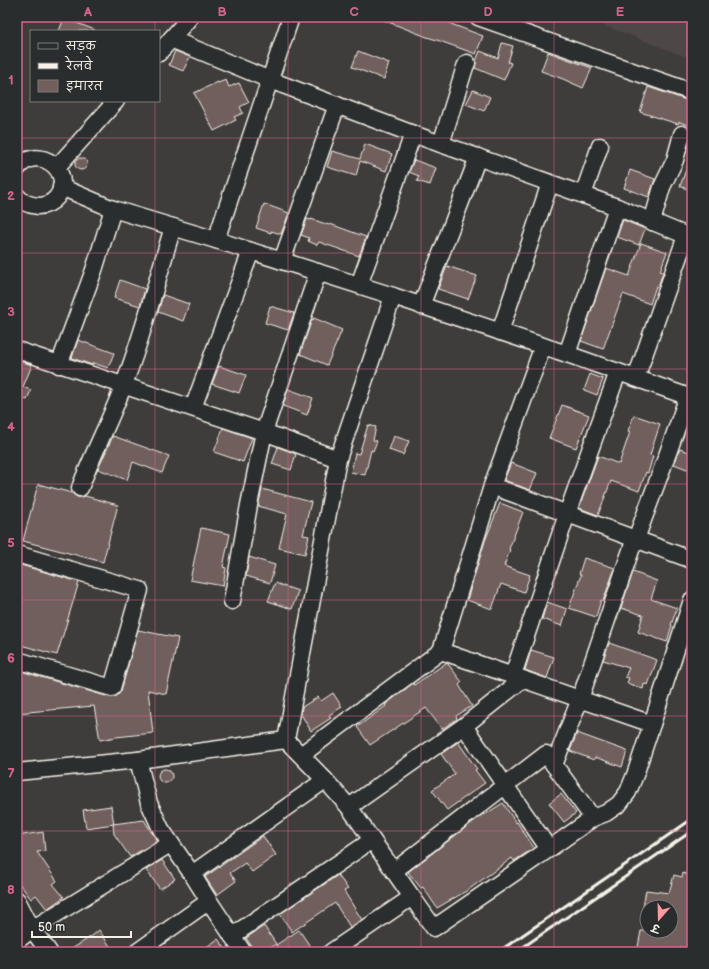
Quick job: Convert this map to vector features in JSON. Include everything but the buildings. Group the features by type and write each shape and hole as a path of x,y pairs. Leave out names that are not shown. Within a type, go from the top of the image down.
{"street":[{"path":"160,52 190,17"},
{"path":"216,240 291,17"},
{"path":"478,17 692,92"},
{"path":"171,39 270,80 413,134 617,207 689,237 636,378"},
{"path":"441,144 465,67 468,63"},
{"path":"57,167 115,102"},
{"path":"282,261 337,105"},
{"path":"359,285 413,134"},
{"path":"652,222 662,187 675,160 682,134"},
{"path":"583,195 600,146"},
{"path":"421,306 478,157"},
{"path":"17,169 25,161 32,158 46,159 57,167 62,180 59,194 49,204 43,206 30,206 18,198"},
{"path":"500,332 550,183"},
{"path":"61,187 113,208 393,296 690,397 632,547 580,699 554,765"},
{"path":"567,354 617,207"},
{"path":"59,365 94,270 113,208"},
{"path":"80,488 124,385 144,326 173,227"},
{"path":"193,408 251,251"},
{"path":"232,601 264,432 318,272"},
{"path":"286,740 338,460 393,296"},
{"path":"301,755 441,651 492,486 543,346"},
{"path":"17,350 264,432 338,460"},
{"path":"349,807 464,726 518,677 567,514 618,372"},
{"path":"492,486 692,560"},
{"path":"17,554 140,590 112,688 17,660"},
{"path":"286,740 349,807 434,928 593,818 606,813 619,804 628,792 635,775 692,600"},
{"path":"441,651 652,724"},
{"path":"464,726 549,849"},
{"path":"17,772 138,760 286,740"},
{"path":"394,871 546,754 593,818"},
{"path":"138,760 149,803 161,829 243,952"},
{"path":"192,874 325,780"},
{"path":"232,936 372,840"},
{"path":"17,941 32,929 170,844"},
{"path":"331,952 412,897"},
{"path":"17,900 32,929 50,952"},
{"path":"137,952 209,901"}],"shaded area":[{"path":"581,17 692,17 692,59"}],"railway":[{"path":"498,952 692,819"},
{"path":"516,952 692,831"}]}
